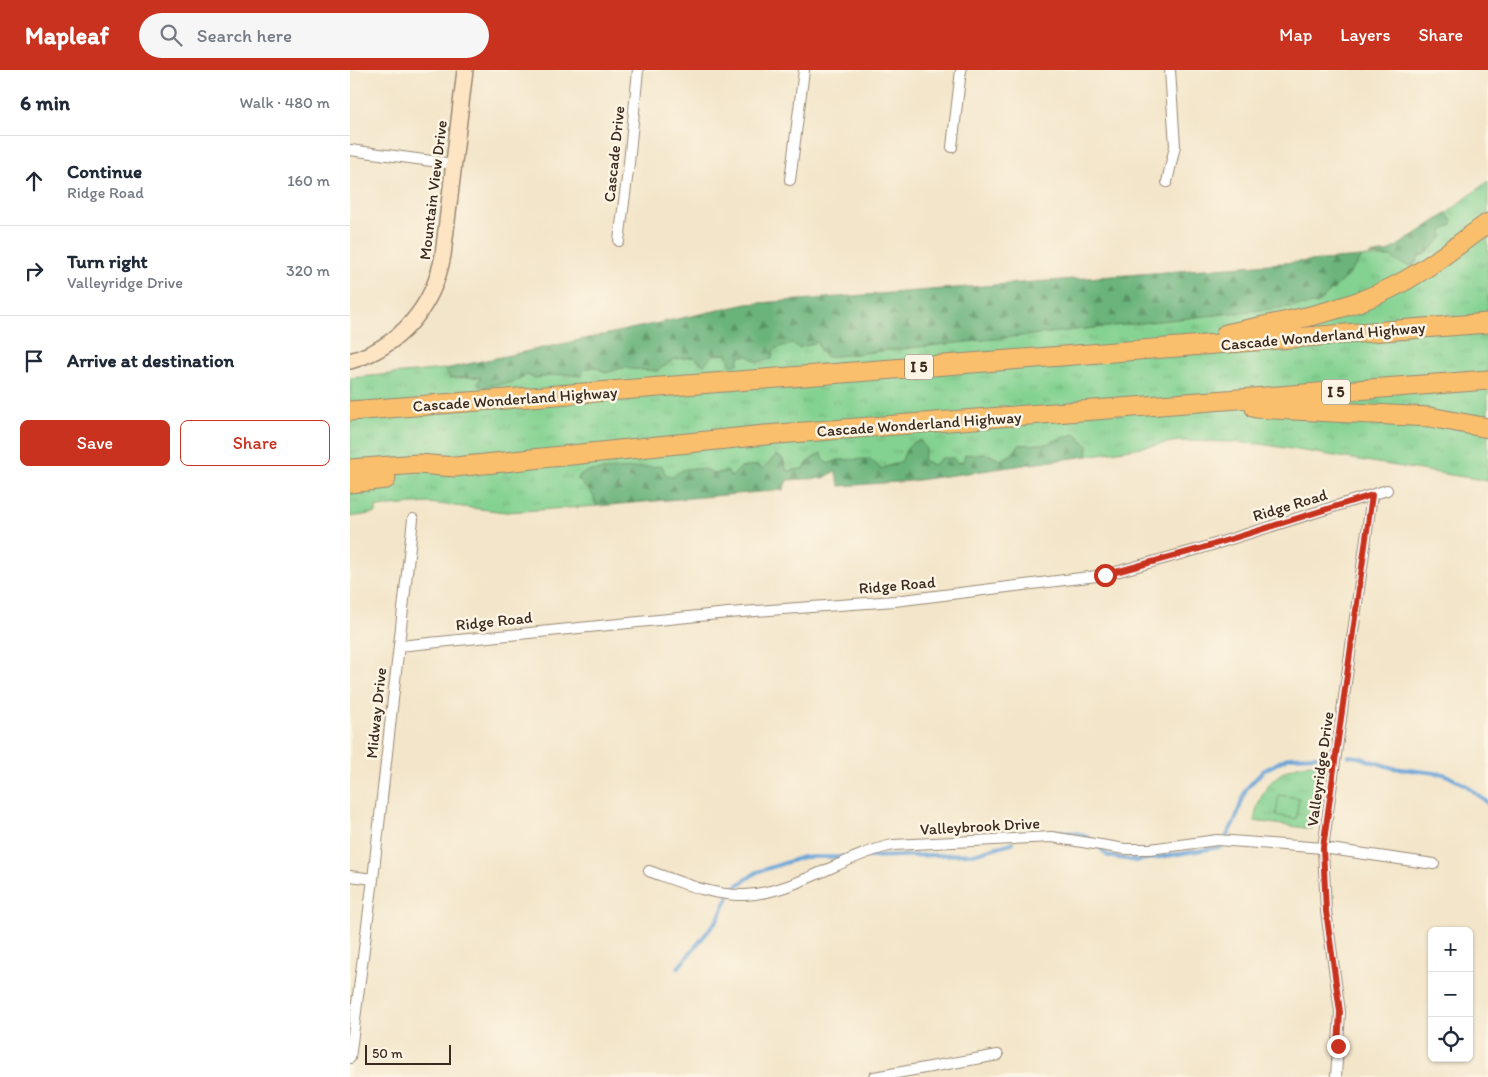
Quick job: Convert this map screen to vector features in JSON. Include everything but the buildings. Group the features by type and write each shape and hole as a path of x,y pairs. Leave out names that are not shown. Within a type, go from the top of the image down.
{"highway":[{"path":"1158,349 1332,311 1357,302 1417,274 1488,223"},
{"name":"Cascade Wonderland Highway","path":"350,411 437,406 1488,323"},
{"name":"Cascade Wonderland Highway","path":"350,469 418,464 455,467 765,435 1488,380"},
{"path":"350,398 437,406"},
{"path":"1184,404 1430,417 1488,428"},
{"path":"350,483 432,473 455,467"}],"street":[{"name":"Mountain View Drive","path":"350,361 375,351 393,340 417,316 430,296 443,255 465,70"},
{"name":"Cascade Drive","path":"619,241 638,70"},
{"path":"790,180 804,70"},
{"path":"952,147 961,70"},
{"path":"1167,182 1175,146 1170,70"},
{"path":"350,150 454,164"},
{"name":"Ridge Road","path":"399,646 728,613 895,601 1105,575 1199,549 1387,490"},
{"name":"Valleyridge Drive","path":"1336,1077 1340,1012 1326,911 1323,848 1372,495"},
{"name":"Midway Drive","path":"350,1058 373,879 413,520"},
{"name":"Valleybrook Drive","path":"649,871 699,889 744,895 773,891 869,851 900,845 1052,837 1125,849 1160,849 1188,843 1217,840 1323,848 1434,864"},
{"path":"350,876 373,879"},
{"path":"874,1077 902,1075 998,1055"}],"green space":[{"path":"1488,181 1488,481 1261,444 1179,441 1087,456 1088,446 1059,440 1046,444 1019,445 1013,454 1000,461 991,455 963,462 933,465 923,460 903,461 881,469 839,460 827,464 810,460 803,469 787,471 783,459 771,463 763,469 732,478 727,471 715,474 706,469 677,477 603,470 580,475 578,480 593,495 597,506 506,512 429,503 376,507 376,513 350,517 350,378 445,369 450,378 482,377 482,388 527,375 534,378 564,374 580,376 584,369 596,367 606,373 621,368 657,371 674,359 727,354 731,366 740,356 792,343 817,342 821,352 827,357 1242,311 1348,275 1362,257 1391,257 1399,263 1426,254 1443,237 1442,231 1452,220 1446,214"},
{"path":"1446,214 1452,220 1452,225 1442,231 1443,237 1426,254 1418,256 1418,261 1411,266 1399,263 1391,257 1369,255 1388,252"},
{"path":"1362,257 1348,275 1317,304 827,357 821,352 817,342 799,348 792,343 774,349 772,359 757,362 748,356 740,356 738,364 731,366 727,354 714,354 704,365 693,357 674,359 657,371 621,368 606,373 595,367 584,369 581,376 564,374 534,378 527,375 517,381 482,388 477,384 481,377 450,378 445,369 747,304"},
{"path":"1075,434 1088,446 1087,456 911,481 840,486 835,471 824,478 787,480 783,490 597,506 593,495 578,480 580,475 589,471 662,466 666,475 673,477 682,470 693,468 715,474 727,471 732,477 740,468 756,465 763,469 776,455 783,459 787,471 803,469 810,460 821,453 827,464 839,460 870,459 881,469 902,461 908,448 920,440 926,449 923,460 933,465 942,458 953,458 957,463 963,462 965,455 974,454 983,454 1000,460 1013,454 1019,445 1046,444"},
{"path":"1309,764 1323,766 1312,829 1254,821 1260,800 1271,782 1287,770"},
{"path":"1279,795 1299,798 1296,819 1276,815"}],"waterway":[{"path":"1099,847 1108,856 1136,861 1221,847 1236,818 1246,789 1263,771 1289,757 1322,756"},
{"path":"1349,756 1393,768 1444,774 1467,786 1488,803"},
{"path":"1047,833 1077,833 1092,841"},
{"path":"865,857 973,854 1012,843"},
{"path":"678,968 718,919 732,889 757,872 803,857 848,857"}],"route":[{"path":"1105,575 1199,549 1372,495 1338,756 1323,848 1326,911 1340,1012 1338,1046"}]}
